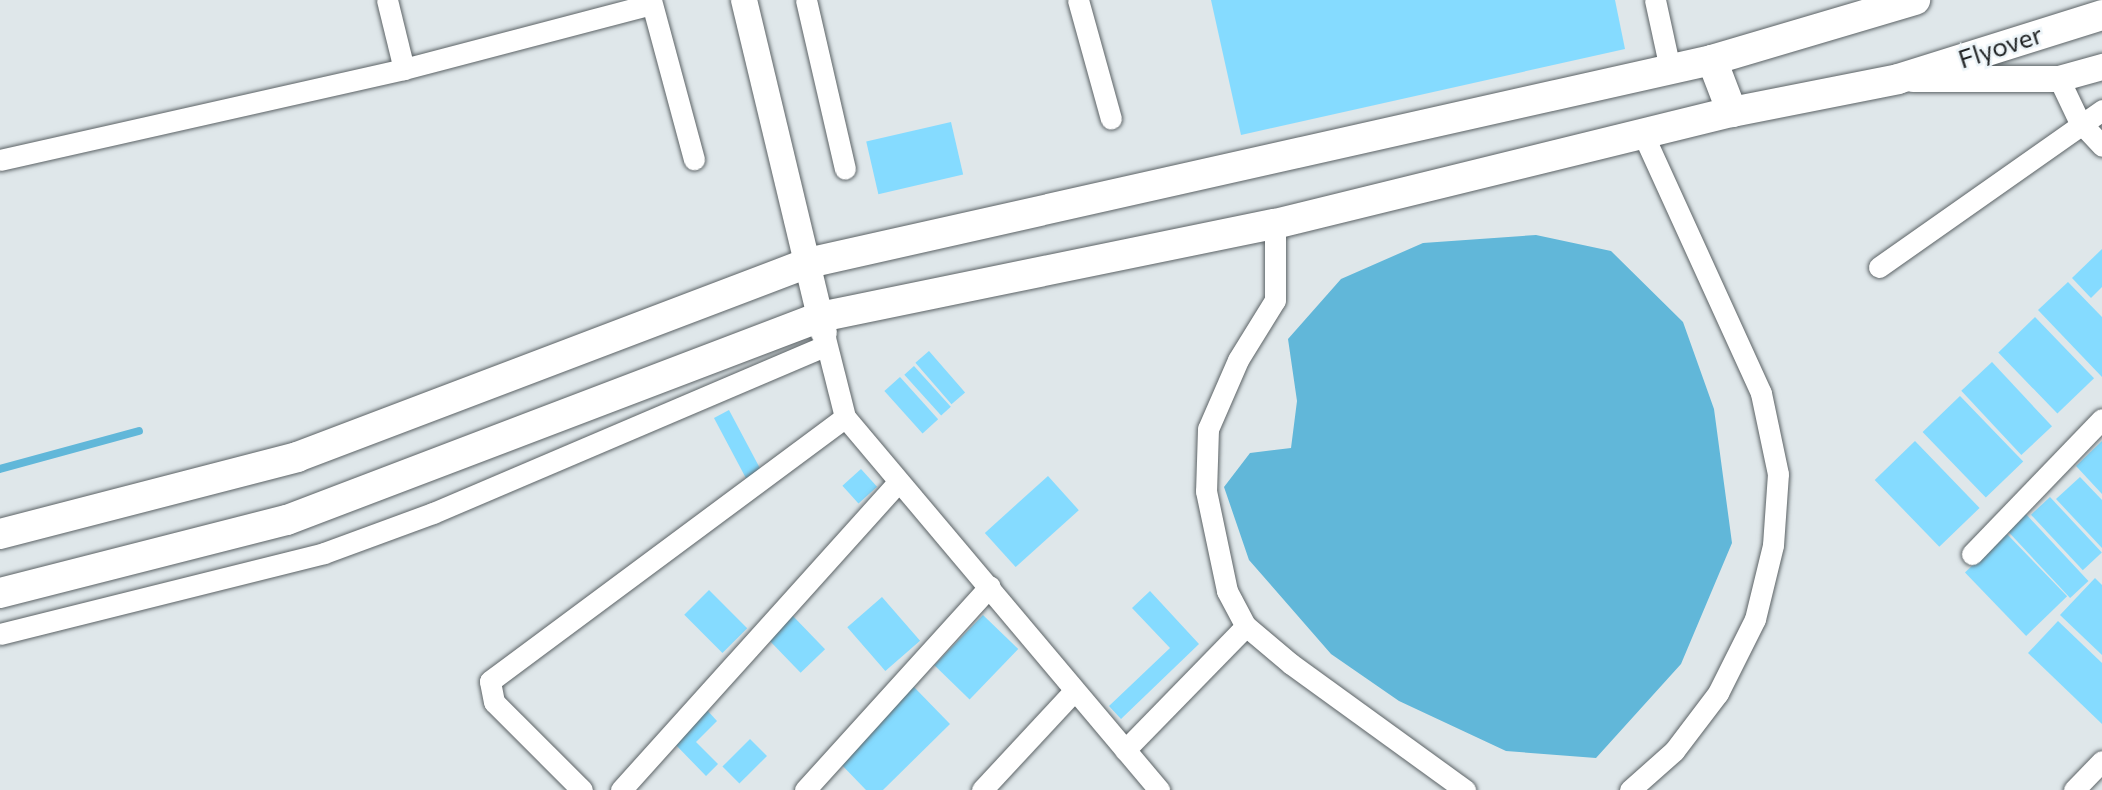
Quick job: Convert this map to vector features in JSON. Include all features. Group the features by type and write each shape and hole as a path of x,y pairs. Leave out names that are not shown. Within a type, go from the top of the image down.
{"main road":[{"path":"0,534 297,457 808,263 1712,60 1874,8 1915,0"},
{"name":"Flyover","path":"0,593 286,520 823,331 1275,225 1732,112 1898,79 2102,15"},
{"path":"1712,60 1732,112"}],"street":[{"path":"387,0 404,69"},
{"path":"744,0 845,417 898,482 990,586 1073,692 1159,790"},
{"path":"806,0 845,169"},
{"path":"1078,0 1111,118"},
{"path":"1655,0 1670,69"},
{"path":"0,160 404,69 651,2 694,159"},
{"path":"1898,79 2059,79 2102,67"},
{"path":"2059,79 2080,121 2102,146"},
{"path":"1879,267 2080,121 2102,110"},
{"path":"1630,790 1674,751 1718,693 1755,619 1773,545 1778,474 1761,393 1643,134"},
{"path":"1275,225 1275,300 1238,360 1208,429 1206,491 1214,550 1247,626 1465,790"},
{"path":"0,634 324,553 433,513 823,331"},
{"path":"582,790 494,702 491,681 496,671 845,417"},
{"path":"1972,554 2102,419"},
{"path":"621,790 898,482"},
{"path":"805,790 990,586"},
{"path":"1125,750 1247,626"},
{"path":"982,790 1073,692"},
{"path":"2074,790 2102,761"}],"water":[{"path":"1536,235 1611,251 1683,322 1714,409 1732,543 1681,664 1596,758 1506,751 1399,701 1331,654 1249,560 1224,487 1250,453 1291,448 1297,401 1288,339 1341,279 1423,243"}],"building":[{"path":"1211,0 1615,0 1625,49 1241,135"},
{"path":"951,122 963,175 878,194 866,142"},
{"path":"2102,249 2102,287 2091,298 2072,278"},
{"path":"2068,282 2102,317 2102,377 2038,310"},
{"path":"2035,317 2094,378 2057,414 1998,352"},
{"path":"929,351 965,393 951,404 915,363"},
{"path":"1992,362 2052,426 2021,455 1961,391"},
{"path":"914,366 951,407 941,416 904,375"},
{"path":"900,377 938,419 923,433 884,391"},
{"path":"1960,396 2023,461 1986,498 1923,432"},
{"path":"729,410 761,471 746,479 714,418"},
{"path":"1915,441 1980,508 1939,547 1875,480"},
{"path":"2102,441 2102,494 2076,466"},
{"path":"861,469 877,487 858,504 842,486"},
{"path":"1048,476 1079,510 1016,567 985,533"},
{"path":"2080,477 2102,500 2102,548 2056,499"},
{"path":"2050,497 2102,553 2083,570 2031,515"},
{"path":"2025,513 2088,581 2070,598 2007,530"},
{"path":"2006,533 2067,596 2026,636 1965,573"},
{"path":"2095,578 2102,585 2102,655 2060,615"},
{"path":"709,590 747,628 722,653 684,615"},
{"path":"1150,591 1199,644 1121,719 1109,706 1170,648 1132,608"},
{"path":"882,597 920,641 885,671 847,627"},
{"path":"791,614 825,649 801,673 767,638"},
{"path":"983,615 1018,649 970,699 934,665"},
{"path":"2058,621 2102,663 2102,724 2028,653"},
{"path":"913,686 950,724 883,790 866,790 838,761"},
{"path":"706,709 717,721 696,742 718,764 706,776 673,742"},
{"path":"750,739 767,756 739,784 722,767"}],"waterway":[{"path":"0,469 139,431"}]}
